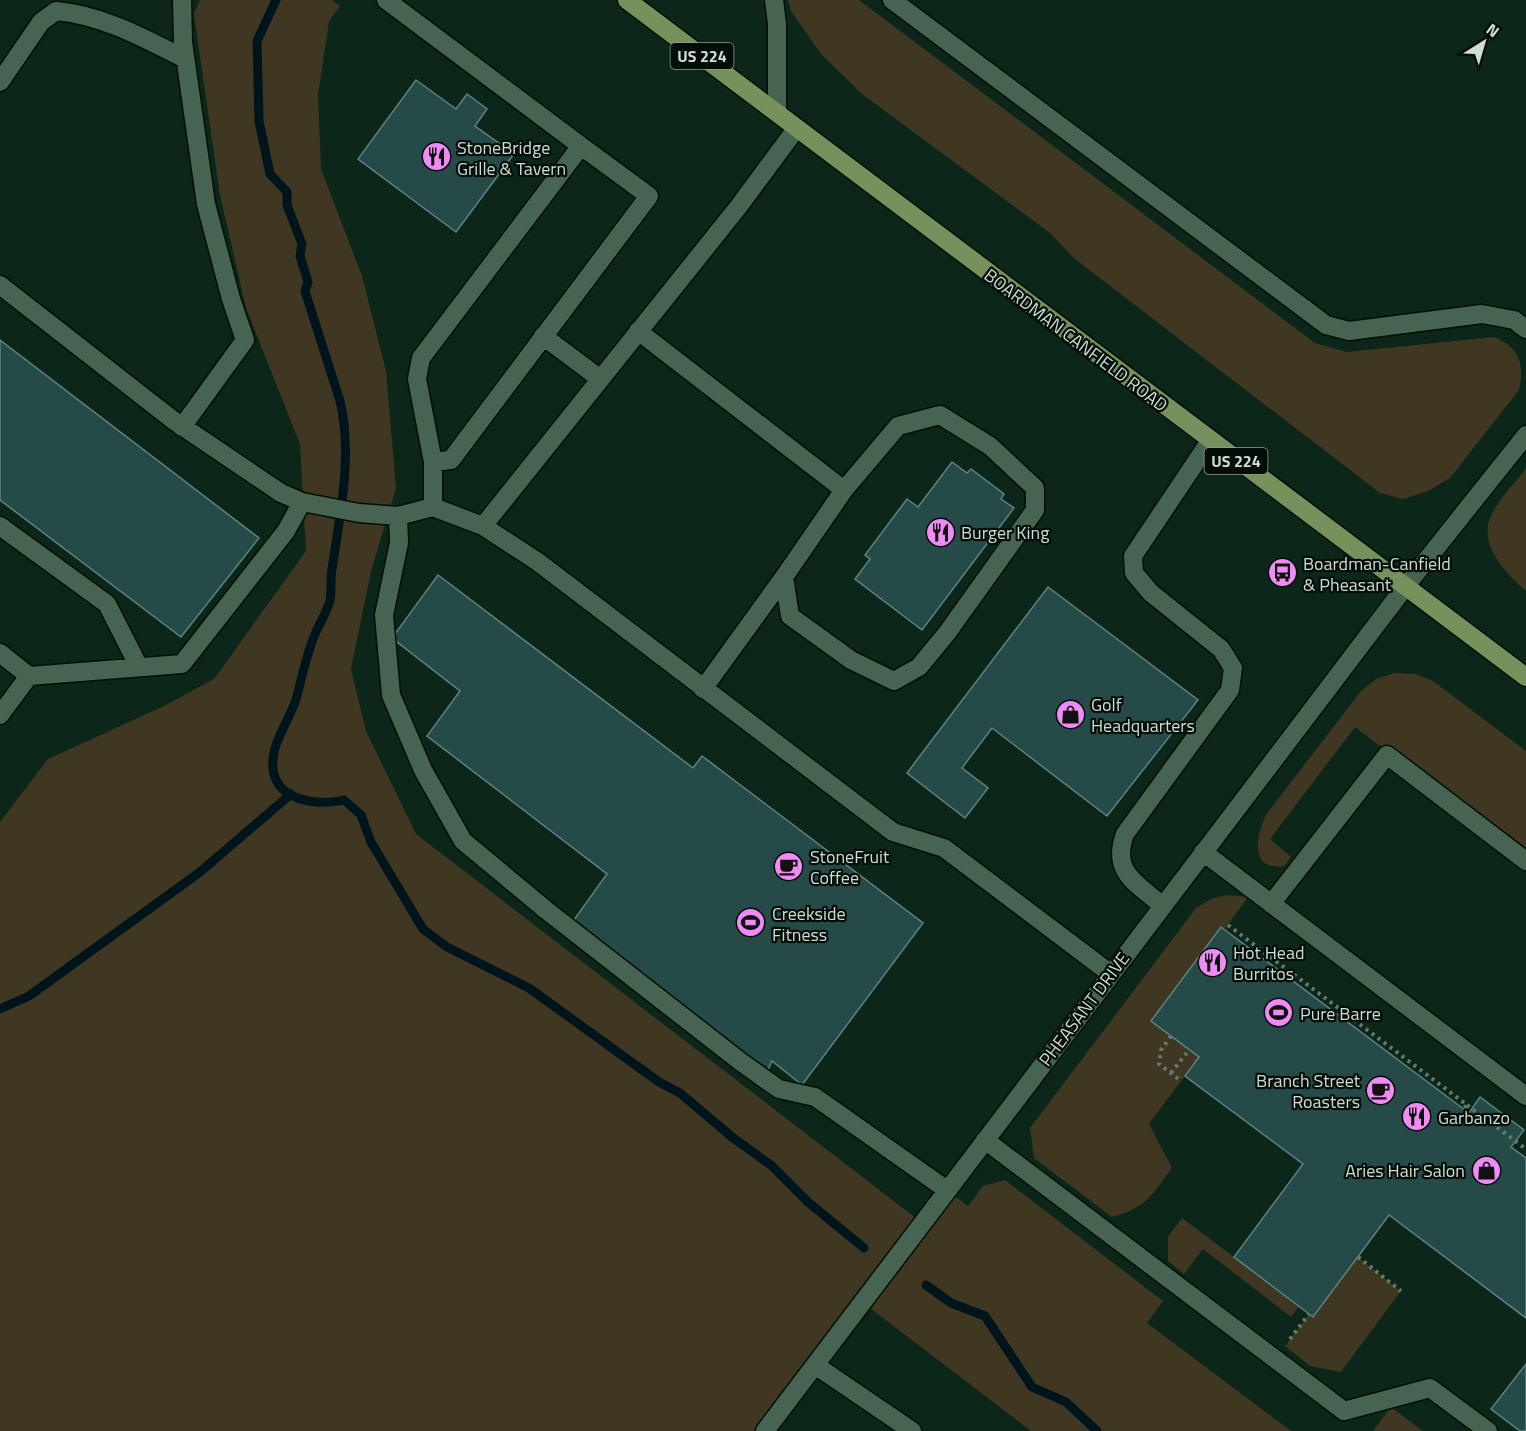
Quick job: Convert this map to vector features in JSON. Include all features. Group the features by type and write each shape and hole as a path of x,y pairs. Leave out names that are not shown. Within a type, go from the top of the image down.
{"main road":[{"name":"BOARDMAN CANFIELD ROAD","path":"627,0 1526,678"}],"street":[{"path":"182,0 185,59 206,204 231,299 245,339 182,427"},
{"path":"386,0 649,196 451,460 433,462"},
{"path":"774,0 777,24 777,111"},
{"path":"892,0 1326,325 1349,331 1482,314 1514,320 1526,329"},
{"path":"0,82 41,22 56,11 77,13 128,31 185,59"},
{"path":"483,526 599,378 739,206 796,129"},
{"path":"433,507 433,462 417,380 421,358 581,146"},
{"path":"0,285 182,427 281,493 309,504 359,513 398,516 433,507 483,526 538,562 893,832 944,848 1111,974"},
{"path":"638,331 844,490"},
{"path":"543,336 599,378"},
{"path":"703,688 844,490 898,426 940,415 990,446 1035,488 1035,510 919,667 894,681 850,660 790,616 784,577"},
{"name":"PHEASANT DRIVE","path":"765,1431 1404,587 1526,435"},
{"path":"1162,906 1131,879 1120,861 1119,850 1125,834 1230,690 1233,668 1221,649 1151,593 1134,573 1133,556 1210,441"},
{"path":"0,653 29,676 182,664 285,531 309,504"},
{"path":"398,516 399,543 384,615 391,694 423,770 463,841 546,910 741,1062 779,1089 815,1097 947,1190"},
{"path":"0,526 107,604 139,667"},
{"path":"0,715 29,676"},
{"path":"1271,904 1387,755 1526,861"},
{"path":"1203,852 1526,1096"},
{"path":"985,1140 1344,1411 1430,1388 1488,1431"},
{"path":"814,1365 912,1431"}],"path":[{"path":"1228,925 1465,1107 1526,1149"},
{"path":"1170,1036 1161,1050 1159,1064 1181,1081"},
{"path":"1171,1073 1189,1050"},
{"path":"1358,1257 1401,1291"},
{"path":"1276,1359 1310,1314"}],"shaded area":[{"path":"200,0 332,0 340,6 329,21 318,95 321,169 362,276 386,371 396,488 371,571 351,669 366,731 416,834 921,1222 947,1190 968,1206 983,1186 1005,1180 1163,1301 1147,1323 1291,1431 1031,1431 862,1302 765,1431 0,1431 0,822 48,759 164,706 214,679 306,551 300,444 246,308 220,195 194,14"},
{"path":"788,0 859,0 1315,343 1347,352 1494,337 1509,346 1518,358 1521,372 1519,390 1450,478 1428,491 1403,499 1380,493 1075,259 1050,233 862,94 821,54 791,11"},
{"path":"1526,468 1526,591 1497,559 1488,539 1488,529 1490,518 1497,505"},
{"path":"1395,673 1416,674 1433,681 1526,751 1526,857 1355,727 1270,839 1291,857 1284,866 1272,866 1265,863 1260,857 1258,839 1268,812 1361,691 1376,679"},
{"path":"1227,895 1248,897 1224,930 1220,928 1151,1021 1199,1057 1149,1124 1172,1168 1159,1186 1141,1204 1112,1217 1034,1158 1030,1128 1196,908 1211,899"},
{"path":"1182,1218 1299,1306 1291,1317 1203,1249 1184,1274 1168,1261 1168,1237"},
{"path":"1358,1257 1401,1291 1341,1372 1310,1366 1285,1346 1309,1314 1314,1317"},
{"path":"1391,1407 1423,1431 1373,1431"}],"building":[{"name":"StoneBridge Grille & Tavern","path":"416,80 456,109 467,94 487,109 475,126 514,154 456,232 358,159"},
{"path":"0,340 259,538 181,637 0,500"},
{"name":"Burger King","path":"952,462 967,473 971,469 1004,494 1001,499 1014,508 922,630 855,579 870,559 865,555 907,499 918,507"},
{"path":"438,575 693,768 702,756 923,923 802,1085 772,1061 767,1072 571,924 607,874 427,736 460,691 392,638"},
{"name":"Golf Headquarters","path":"1048,587 1198,700 1107,816 992,728 962,768 988,788 965,818 907,773"},
{"path":"1221,927 1469,1113 1480,1097 1524,1130 1511,1147 1526,1158 1526,1318 1389,1215 1313,1317 1234,1257 1303,1164 1185,1076 1199,1057 1151,1021"},
{"path":"1526,1364 1526,1431 1520,1431 1491,1409"}],"waterway":[{"path":"276,0 257,41 259,121 270,174 287,192 287,205 302,244 300,256 308,282 305,291 340,401 345,442 344,485 331,573 330,601 313,639 294,705 275,750 273,769 276,780 282,789 301,799 312,802 344,800 361,815 371,842 423,929 447,947 529,988 659,1082 680,1093 732,1137 772,1166 808,1202 864,1248"},
{"path":"0,1009 29,996 200,872 291,794"},
{"path":"926,1285 951,1303 985,1316 1032,1387 1066,1402 1097,1431"}],"place":[{"name":"StoneBridge Grille & Tavern","path":"436,157"},
{"name":"Burger King","path":"940,532"},
{"name":"Boardman-Canfield & Pheasant","path":"1282,573"},
{"name":"Golf Headquarters","path":"1070,714"},
{"name":"StoneFruit Coffee","path":"789,866"},
{"name":"Creekside Fitness","path":"751,923"},
{"name":"Hot Head Burritos","path":"1212,962"},
{"name":"Pure Barre","path":"1279,1013"},
{"name":"Branch Street Roasters","path":"1381,1090"},
{"name":"Garbanzo","path":"1417,1117"},
{"name":"Aries Hair Salon","path":"1486,1170"}]}
